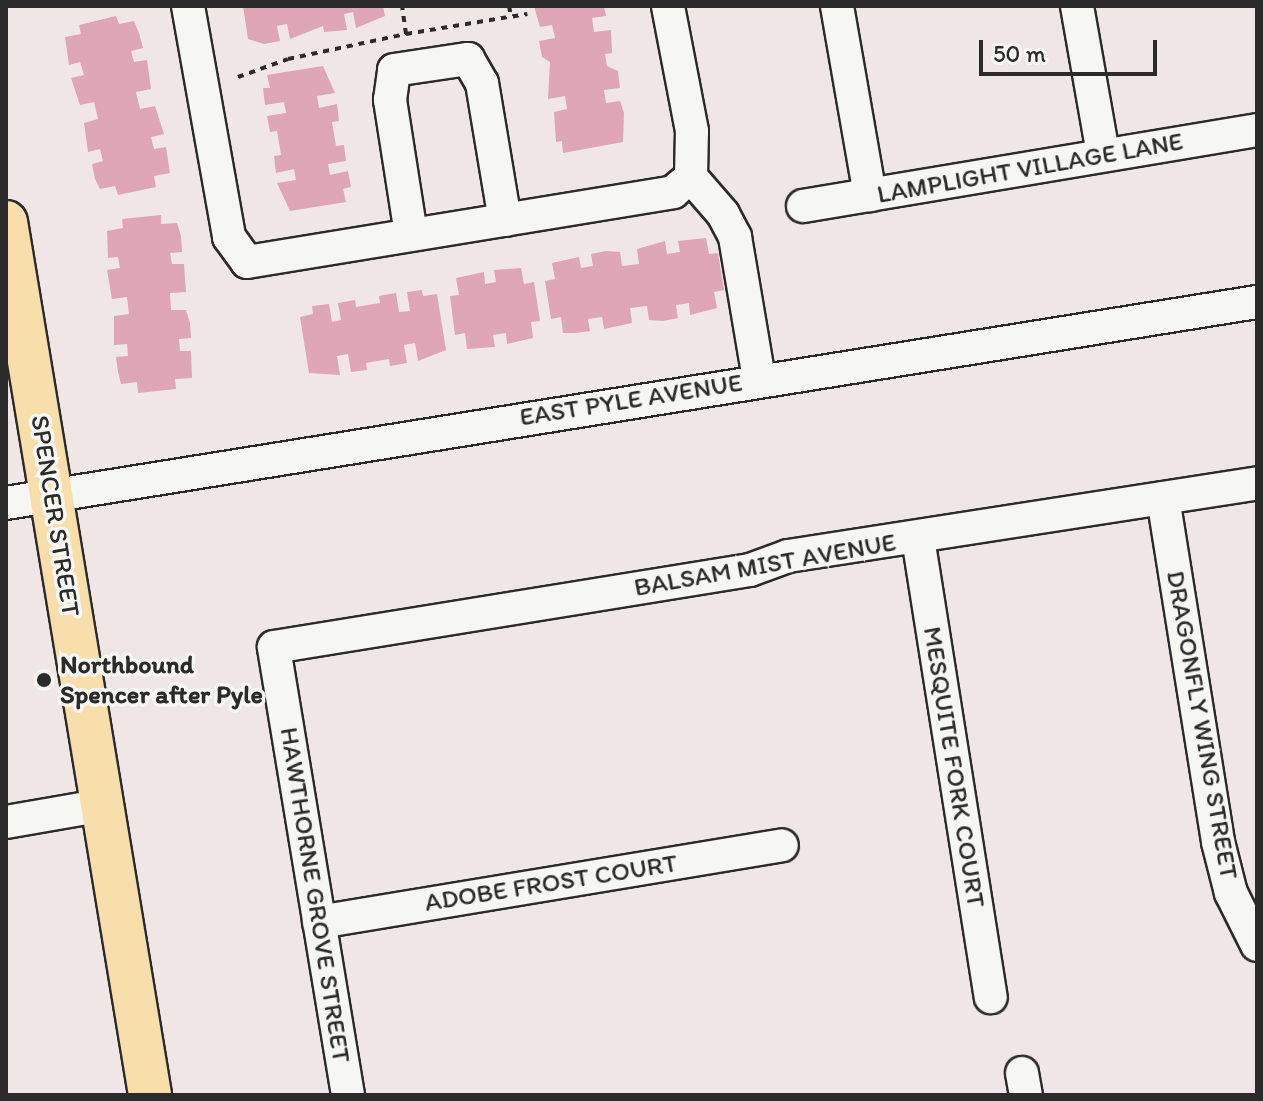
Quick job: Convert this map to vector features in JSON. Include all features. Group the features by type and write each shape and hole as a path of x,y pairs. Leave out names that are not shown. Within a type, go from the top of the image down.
{"main road":[{"name":"SPENCER STREET","path":"6,222 150,1095"}],"street":[{"path":"188,6 229,237 247,262 673,192 691,177"},
{"path":"668,6 692,131 691,177 723,214 735,237 759,379"},
{"path":"837,6 870,195"},
{"path":"1077,6 1103,154"},
{"path":"411,234 390,100 394,70 468,59 482,83 505,220"},
{"name":"LAMPLIGHT VILLAGE LANE","path":"803,206 1257,130"},
{"name":"EAST PYLE AVENUE","path":"6,503 759,379 1257,302"},
{"name":"BALSAM MIST AVENUE","path":"274,647 1257,483"},
{"name":"DRAGONFLY WING STREET","path":"1163,498 1218,842 1231,893 1256,942"},
{"name":"MESQUITE FORK COURT","path":"918,538 991,997"},
{"name":"HAWTHORNE GROVE STREET","path":"274,647 348,1095"},
{"path":"6,822 103,805"},
{"name":"ADOBE FROST COURT","path":"319,922 782,845"}],"path":[{"path":"402,6 406,34"},
{"path":"509,6 511,16"},
{"path":"238,77 288,59 406,34 527,14"}],"building":[{"path":"243,6 383,6 385,16 356,28 353,12 344,14 347,30 324,32 323,26 290,39 287,24 277,26 280,41 264,44 248,39"},
{"path":"534,6 604,6 606,16 592,18 594,32 611,30 612,53 605,54 607,66 618,71 620,88 604,90 606,103 620,101 624,113 623,142 563,153 562,141 556,142 554,112 567,109 565,96 548,99 550,62 542,57 539,41 555,38 552,25 540,27"},
{"path":"116,16 119,24 134,21 139,33 143,48 131,51 134,62 147,60 151,89 136,92 140,109 155,106 164,134 151,137 154,149 166,147 170,173 154,176 156,187 118,195 115,186 100,189 95,179 92,164 103,161 100,149 88,152 84,123 98,119 94,102 80,105 71,78 84,75 80,62 69,65 65,37 81,34 79,25"},
{"path":"323,66 335,93 317,96 319,108 337,104 339,121 332,122 336,146 344,145 346,161 328,164 330,175 348,171 351,187 343,189 346,202 290,211 277,183 296,180 294,169 276,173 274,156 281,155 277,131 270,132 267,116 286,113 284,102 265,105 263,88 270,88 267,75"},
{"path":"161,215 161,224 177,223 181,236 182,252 170,253 172,264 184,264 186,292 170,293 171,310 186,310 191,338 179,339 180,351 191,351 192,378 175,379 176,389 138,393 137,382 121,384 118,372 116,357 128,356 127,344 114,345 114,316 129,314 127,297 112,299 107,270 120,268 118,257 108,258 107,231 123,228 122,219"},
{"path":"706,238 709,254 718,253 724,290 714,292 717,308 690,315 689,303 676,305 678,318 663,321 649,320 647,306 630,308 632,323 604,329 602,317 588,319 590,331 576,333 563,333 561,317 551,319 545,281 555,279 552,263 579,257 581,268 593,266 591,254 606,251 620,252 622,266 639,264 637,249 665,241 667,254 680,252 678,241"},
{"path":"521,268 524,284 534,282 540,321 531,322 533,338 507,344 506,333 493,335 495,347 467,349 465,333 455,335 450,296 459,295 456,278 484,272 485,284 496,282 494,270"},
{"path":"422,290 423,296 437,294 446,350 418,361 415,343 404,345 407,363 390,366 389,359 366,363 367,370 351,372 348,354 337,356 340,375 309,373 300,317 313,314 312,306 329,304 332,322 341,320 338,303 355,300 356,307 380,303 379,296 396,293 399,312 410,311 407,292"}],"place":[{"name":"Northbound Spencer after Pyle","path":"44,680"}]}
